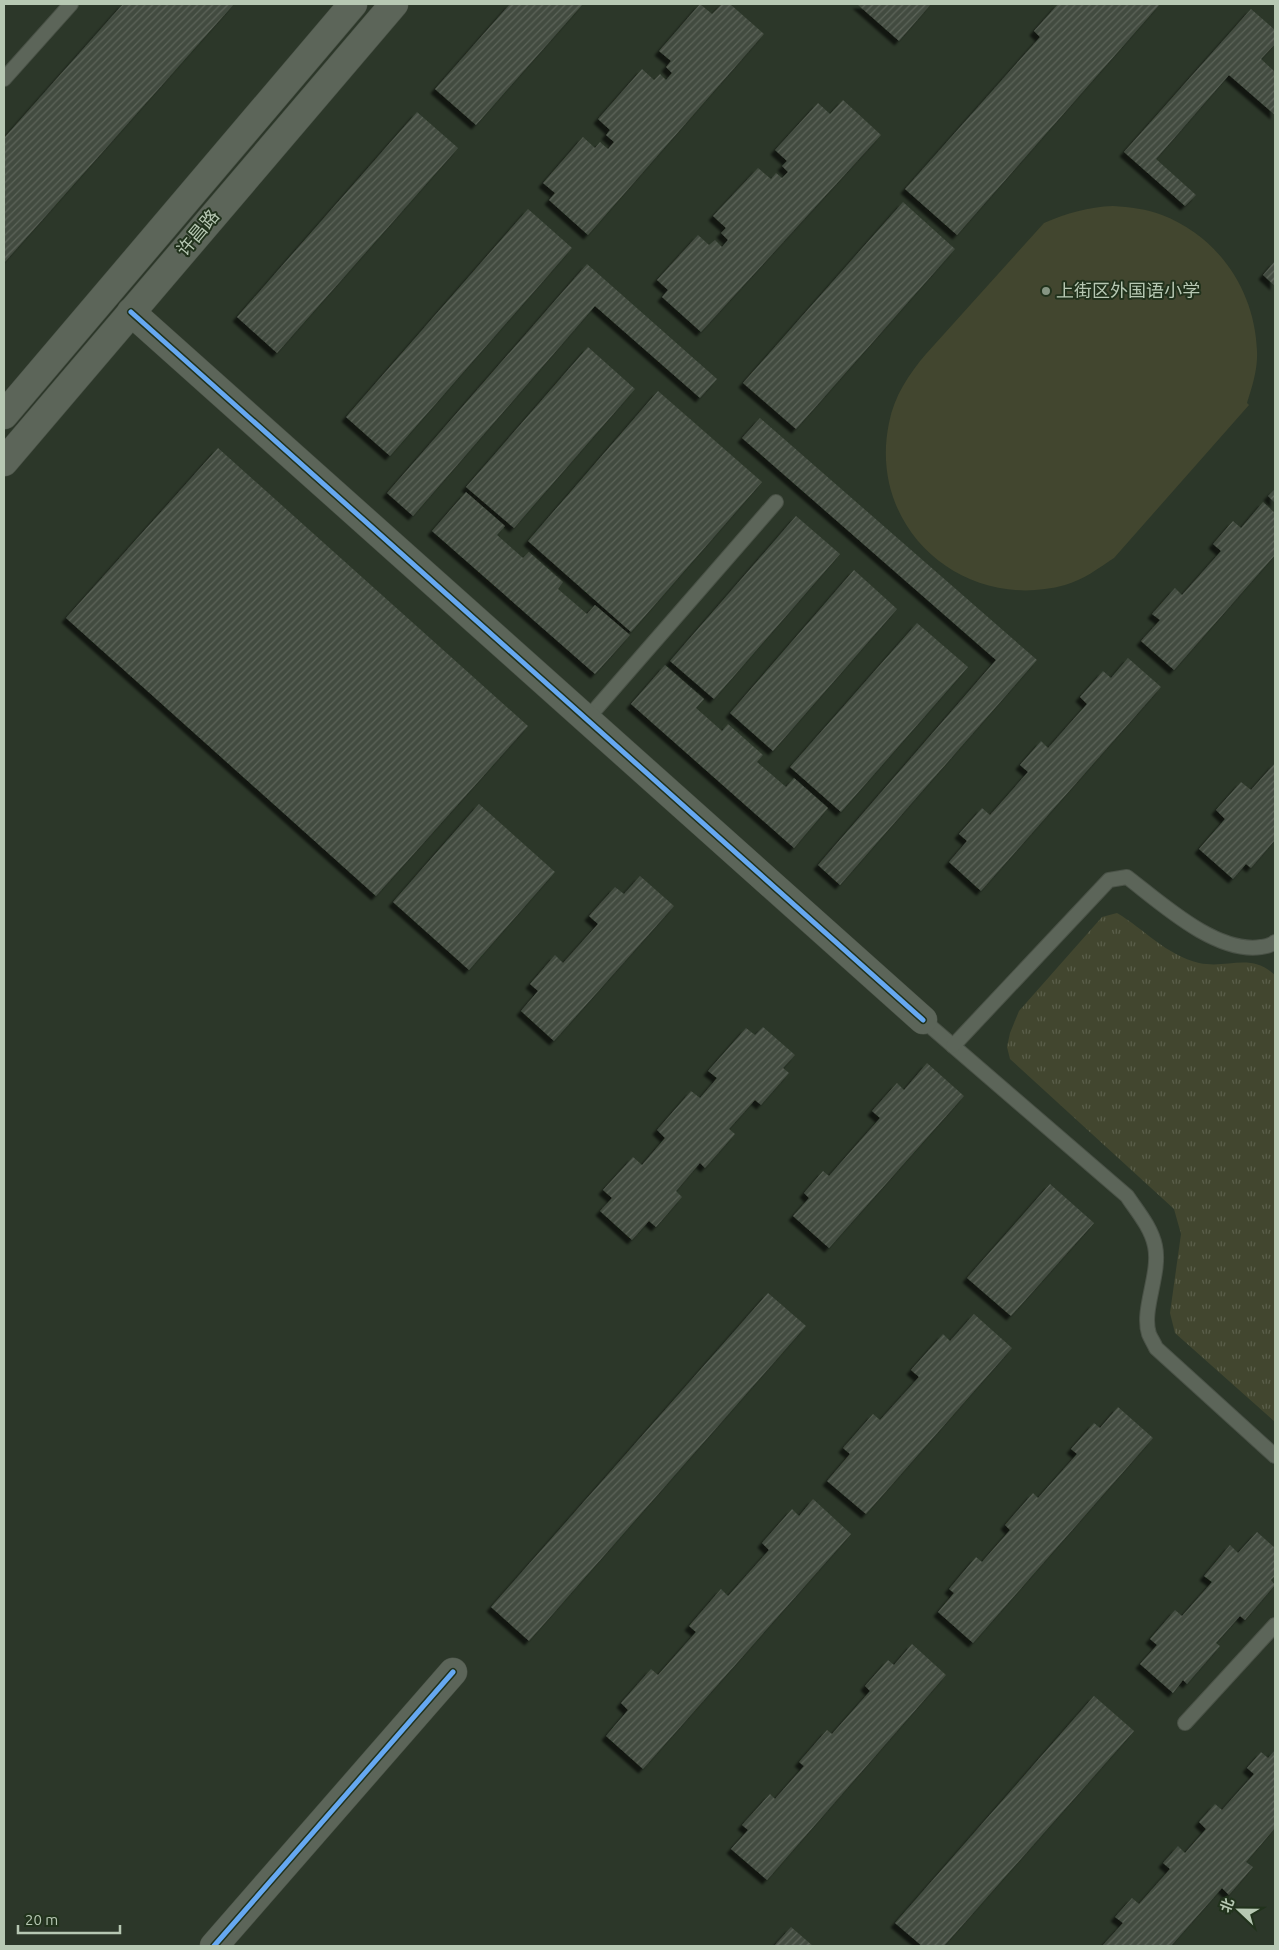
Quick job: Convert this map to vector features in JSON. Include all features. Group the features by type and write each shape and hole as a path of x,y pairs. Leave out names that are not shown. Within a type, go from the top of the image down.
{"street":[{"name":"许昌路","path":"4,415 354,4"},
{"name":"许昌路","path":"4,462 394,4"},
{"path":"131,312 923,1020"},
{"path":"214,1946 452,1672"}],"lane":[{"path":"4,79 71,4"},
{"path":"587,720 776,502"},
{"path":"953,1046 1109,880 1127,878 1207,936 1222,942 1252,948 1273,945 1275,942"},
{"path":"923,1020 1126,1196 1148,1227 1156,1247 1155,1279 1147,1316 1148,1333 1156,1348 1275,1456"},
{"path":"1185,1723 1275,1625"}],"green space":[{"path":"1113,206 1150,211 1182,225 1201,237 1217,252 1230,269 1241,287 1255,329 1257,364 1247,403 1249,405 1114,558 1097,570 1065,585 1027,590 991,586 959,574 930,554 908,528 893,497 886,461 891,413 903,386 926,354 1044,223 1078,211"},
{"path":"1117,913 1166,948 1187,959 1210,964 1257,964 1275,975 1275,1422 1175,1333 1170,1313 1181,1234 1174,1209 1010,1059 1007,1047 1010,1033 1019,1011 1102,917"}],"building":[{"path":"123,4 234,4 4,263 4,138"},
{"path":"510,4 583,4 476,125 435,89"},
{"path":"700,4 712,14 722,4 730,4 764,34 588,235 549,200 555,193 543,183 583,137 595,148 600,142 608,149 614,142 606,135 610,130 598,119 642,69 654,80 660,74 666,80 672,73 666,67 671,61 659,51"},
{"path":"857,4 931,4 899,41"},
{"path":"1058,4 1160,4 957,235 905,189 1040,37 1034,31"},
{"path":"1251,9 1275,30 1275,44 1261,59 1275,72 1275,115 1229,75 1156,159 1196,195 1185,206 1124,152"},
{"path":"843,100 881,135 701,332 662,297 668,290 657,280 698,235 709,245 715,240 722,247 728,240 721,233 726,228 713,216 758,168 771,179 776,173 782,178 788,172 782,166 787,161 775,150 818,103 830,114"},
{"path":"417,112 458,148 277,353 237,317"},
{"path":"903,202 955,249 796,429 743,383"},
{"path":"528,209 572,248 390,456 346,417"},
{"path":"1275,261 1275,286 1263,275"},
{"path":"587,264 717,379 700,398 595,306 413,516 387,493"},
{"path":"588,347 635,389 514,528 466,487"},
{"path":"658,391 762,482 631,632 528,541"},
{"path":"760,418 1037,660 840,885 818,865 996,660 742,438"},
{"path":"218,448 528,726 376,896 66,618"},
{"path":"1275,489 1275,503 1268,496"},
{"path":"466,492 505,526 497,535 523,558 529,552 563,582 558,589 587,614 595,605 630,635 595,674 432,531"},
{"path":"1263,502 1275,513 1275,555 1174,670 1141,641 1160,620 1152,614 1175,588 1182,595 1221,551 1213,544 1233,521 1241,528"},
{"path":"796,516 840,554 714,699 670,661"},
{"path":"854,570 897,609 773,751 730,713"},
{"path":"917,623 968,667 841,812 790,767"},
{"path":"1128,658 1161,687 981,891 949,862 967,841 959,834 982,808 990,815 1028,772 1020,765 1041,741 1048,748 1087,704 1080,697 1103,671 1111,678"},
{"path":"665,665 704,699 696,708 722,731 728,724 763,755 757,762 786,787 794,778 828,808 794,848 631,704"},
{"path":"1275,763 1275,840 1251,868 1246,864 1233,879 1199,849 1225,819 1216,810 1241,782 1251,790"},
{"path":"479,804 555,872 469,970 393,902"},
{"path":"640,876 674,906 554,1041 521,1011 538,991 530,984 555,955 563,963 598,924 589,916 615,887 624,894"},
{"path":"763,1027 795,1055 783,1068 789,1073 761,1105 755,1100 729,1129 735,1134 705,1168 700,1163 676,1191 682,1197 656,1227 649,1221 632,1240 600,1211 612,1198 603,1190 633,1157 642,1165 665,1138 657,1130 691,1091 700,1098 717,1078 708,1071 746,1028 755,1035"},
{"path":"927,1063 964,1096 829,1248 793,1216 809,1198 804,1193 823,1171 829,1176 880,1118 872,1111 897,1083 904,1090"},
{"path":"1050,1184 1094,1223 1011,1316 967,1278"},
{"path":"768,1293 806,1326 529,1641 491,1607"},
{"path":"974,1314 1012,1348 866,1514 827,1481 850,1454 843,1448 873,1414 880,1420 919,1377 911,1370 943,1334 950,1341"},
{"path":"1118,1407 1153,1438 973,1643 938,1612 954,1593 949,1589 976,1557 982,1562 1010,1530 1005,1525 1033,1493 1038,1498 1077,1454 1071,1449 1094,1423 1100,1428"},
{"path":"813,1499 851,1534 643,1769 606,1736 628,1710 621,1703 651,1669 658,1675 696,1632 689,1626 721,1589 728,1596 769,1550 762,1543 792,1509 799,1516"},
{"path":"1257,1532 1275,1548 1275,1576 1271,1580 1275,1585 1245,1620 1240,1616 1216,1643 1220,1646 1187,1684 1183,1680 1173,1693 1140,1664 1157,1645 1150,1639 1175,1610 1182,1616 1212,1582 1204,1576 1230,1545 1238,1553"},
{"path":"912,1644 946,1675 767,1880 731,1849 748,1830 742,1825 770,1794 775,1799 804,1766 799,1762 827,1730 832,1734 870,1691 865,1686 888,1660 894,1665"},
{"path":"1094,1696 1134,1731 944,1946 922,1946 895,1923"},
{"path":"1275,1750 1275,1828 1246,1862 1253,1867 1229,1895 1222,1888 1171,1946 1102,1946 1123,1923 1115,1917 1132,1898 1139,1904 1170,1869 1163,1863 1178,1846 1185,1853 1206,1829 1199,1822 1215,1804 1222,1810 1254,1774 1247,1768 1261,1752 1268,1758"},
{"path":"791,1927 813,1946 774,1946"}],"cycle path":[{"path":"131,312 923,1020"},
{"path":"214,1946 453,1672"}],"place":[{"name":"上街区外国语小学","path":"1046,291"}]}
